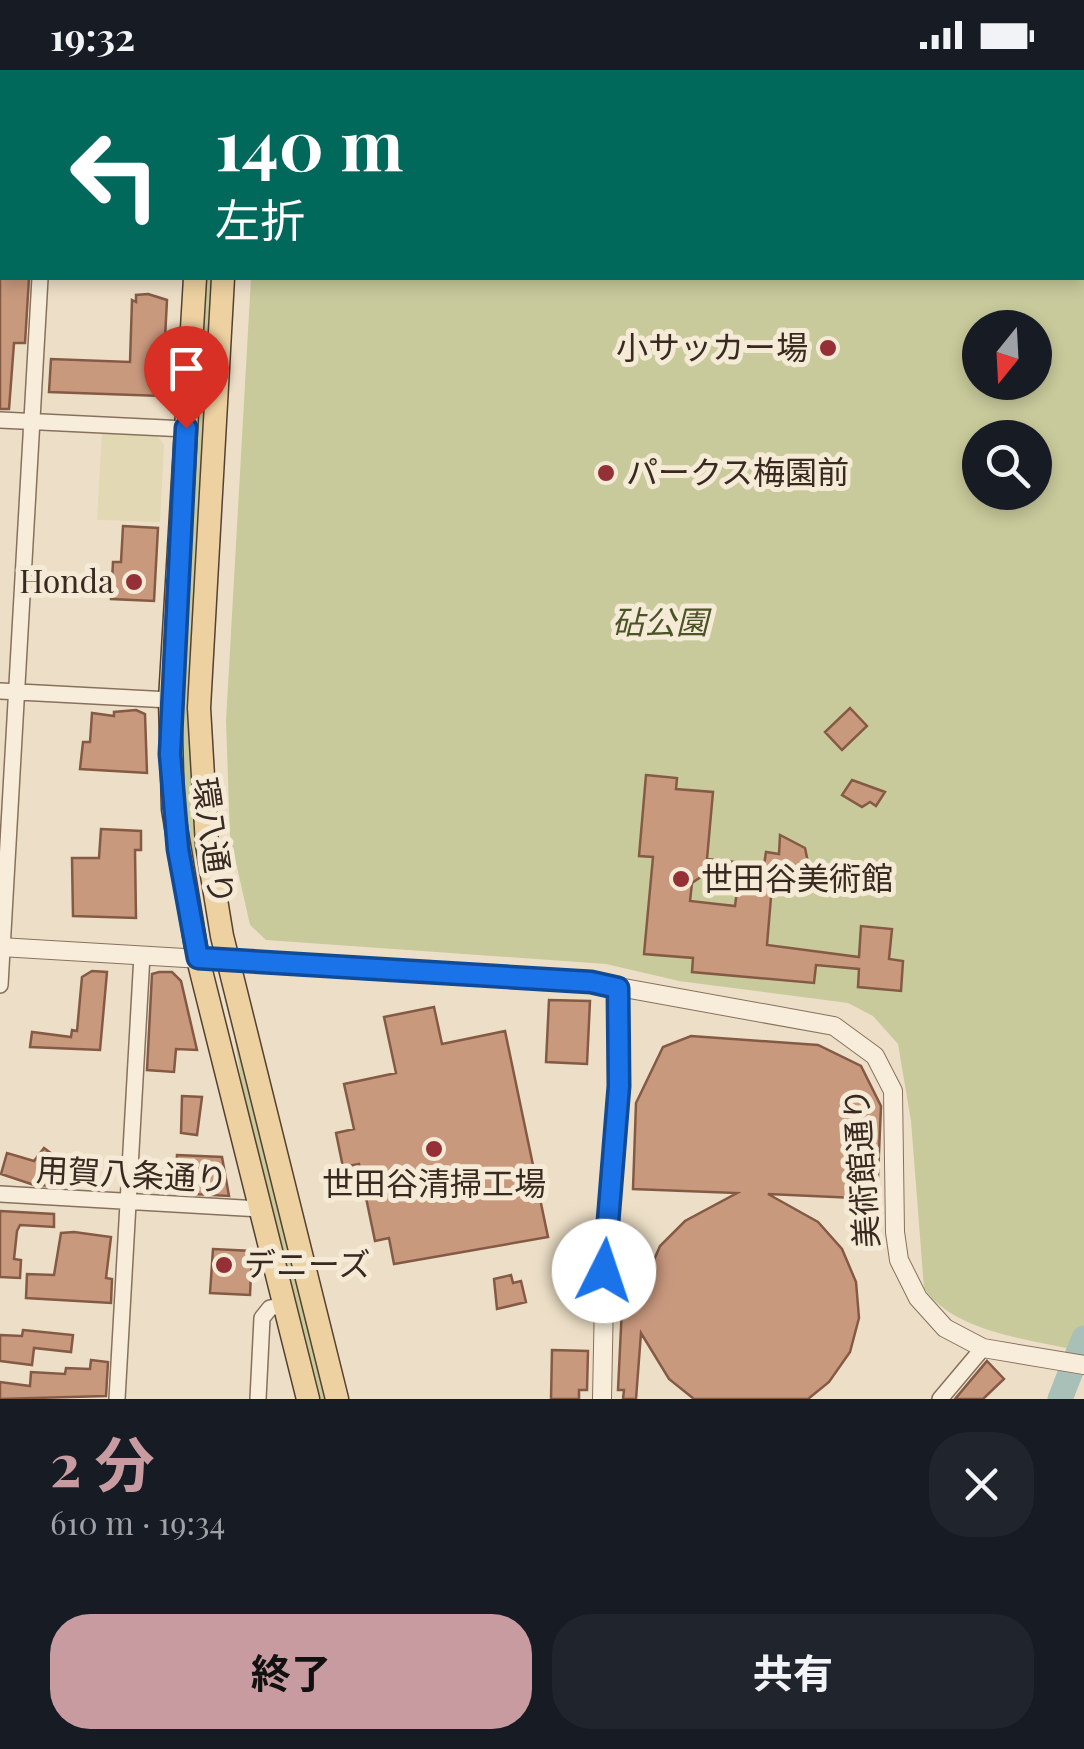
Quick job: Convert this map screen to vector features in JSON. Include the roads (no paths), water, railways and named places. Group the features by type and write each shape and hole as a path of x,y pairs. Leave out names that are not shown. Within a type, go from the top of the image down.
{"main road":[{"name":"環八通り","path":"194,280 170,700 173,809 198,958 308,1399"},
{"name":"環八通り","path":"223,280 199,734 207,845 228,960 336,1399"}],"street":[{"path":"0,985 8,692 32,421 40,280"},
{"path":"0,420 186,428"},
{"path":"8,692 170,700"},
{"name":"美術館通り","path":"1,947 591,982 834,1026 876,1056 893,1092 899,1260 931,1314 945,1328 983,1348 1077,1364"},
{"path":"117,1399 142,955"},
{"path":"602,1399 605,1248 620,1057 618,988"},
{"name":"用賀八条通り","path":"0,1194 261,1209"},
{"path":"258,1399 262,1318 270,1308 285,1304"},
{"path":"940,1399 983,1348"}],"waterway":[{"path":"1060,1399 1084,1338"}],"place":[{"name":"小サッカー場","path":"828,348"},
{"name":"パークス梅園前","path":"606,473"},
{"name":"Honda","path":"134,582"},
{"name":"世田谷美術館","path":"681,879"},
{"name":"世田谷清掃工場","path":"434,1149"},
{"name":"デニーズ","path":"224,1265"}],"park label":[{"name":"砧公園","path":"660,623"}]}
